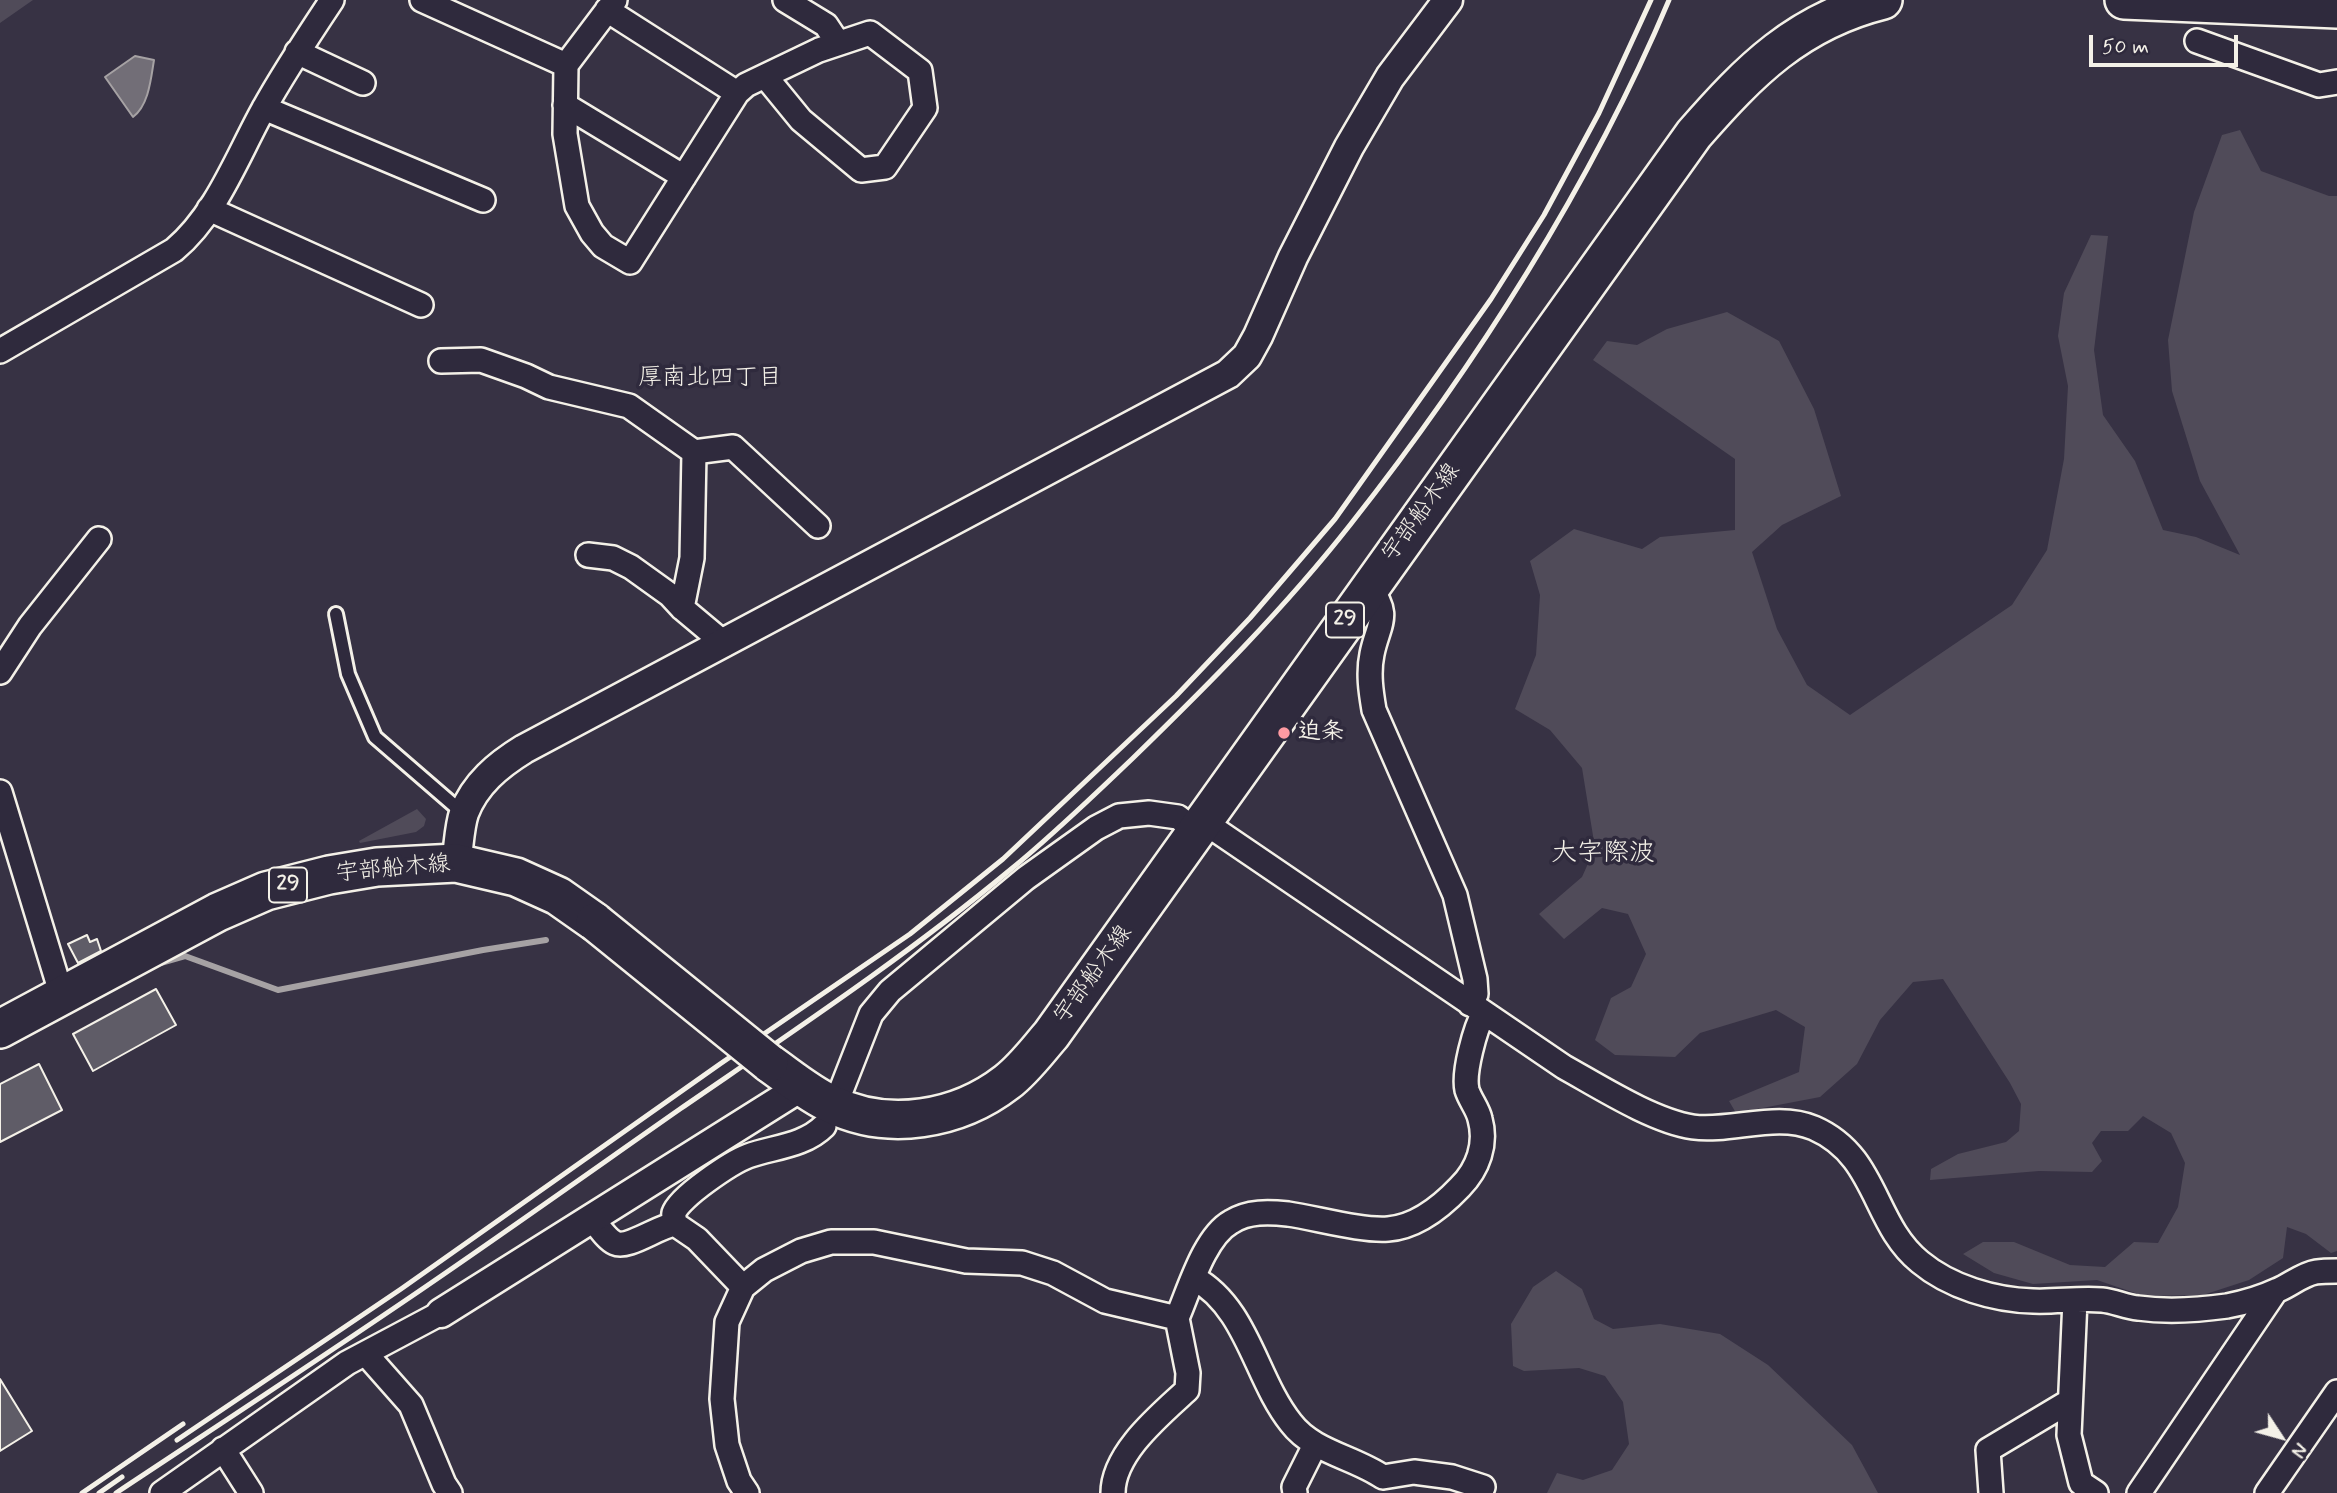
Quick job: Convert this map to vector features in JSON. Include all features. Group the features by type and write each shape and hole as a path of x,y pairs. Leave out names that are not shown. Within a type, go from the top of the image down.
{"main road":[{"name":"宇部船木線","path":"0,1029 218,912 266,891 310,879 377,867 456,863 516,877 558,896 595,922 769,1063 831,1105 865,1116 896,1120 951,1112 972,1105 1009,1081 1051,1035 1694,134 1736,86 1770,54 1836,16 1883,0"},
{"path":"2124,0 2337,9"}],"street":[{"path":"0,351 174,250 192,235 297,52 332,0"},
{"path":"422,0 566,65"},
{"path":"785,0 826,26 838,43"},
{"path":"737,93 611,5 566,65 565,134 577,206 592,233 603,246 630,262 737,93 746,85 819,50 870,33 920,71 925,108 885,167 861,170 801,120 765,76"},
{"path":"456,863 464,814 476,791 498,765 523,749 1228,374 1247,356 1293,257 1356,135 1435,5"},
{"path":"2197,41 2319,85 2337,82"},
{"path":"297,52 363,83"},
{"path":"565,105 684,177"},
{"path":"264,108 483,200"},
{"path":"209,209 421,305"},
{"path":"441,361 481,360 549,387 629,406 694,452 733,447 818,526"},
{"path":"682,608 692,558 694,452"},
{"path":"0,672 30,626 99,539"},
{"path":"588,555 613,558 631,567 670,595 724,644"},
{"path":"1113,1493 1120,1468 1132,1446 1144,1430 1187,1390 1188,1373 1177,1318 1205,1253 1230,1222 1268,1211 1388,1229 1409,1224 1427,1216 1462,1186 1477,1163 1484,1141 1480,1118 1467,1090 1466,1077 1478,1022 1475,979 1455,895 1374,710 1370,687 1371,655 1382,622 1380,600 1369,587"},
{"path":"0,792 8,847 62,996"},
{"path":"840,1093 871,1013 890,991 1026,878 1072,844 1119,816 1149,813 1178,817 1200,827 1564,1067 1676,1123 1696,1127 1787,1122 1819,1130 1845,1147 1853,1156 1903,1246 1919,1262 1938,1275 1983,1293 2004,1299 2103,1300 2137,1308 2171,1310 2230,1305 2274,1292 2314,1272 2337,1271"},
{"path":"162,1493 347,1363 442,1313 801,1087"},
{"path":"675,1224 674,1213 688,1194 745,1157 803,1140 824,1126"},
{"path":"591,1218 615,1243 628,1244 661,1226 675,1224 697,1240 743,1287"},
{"path":"747,1493 739,1481 727,1446 722,1399 727,1322 743,1287 764,1270 801,1251 831,1242 874,1241 966,1261 1022,1263 1053,1273 1105,1301 1177,1318"},
{"path":"1194,1278 1219,1295 1257,1358 1283,1411 1293,1426 1315,1445 1368,1467 1383,1477 1414,1472 1452,1477 1483,1487"},
{"path":"2139,1493 2274,1292"},
{"path":"2075,1300 2069,1435 2081,1483 2096,1493"},
{"path":"366,1354 411,1405 450,1493"},
{"path":"2267,1493 2330,1417 2337,1392"},
{"path":"1991,1493 1988,1450 2070,1401"},
{"path":"1295,1493 1294,1487 1315,1445"},
{"path":"223,1449 251,1493"}],"lane":[{"path":"335,614 348,674 375,737 464,814"}],"shaded area":[{"path":"0,0 33,0 0,23"},
{"path":"135,56 154,60 146,98 133,117 105,77"},
{"path":"2240,130 2261,171 2329,196 2337,196 2337,1251 2331,1253 2306,1234 2287,1227 2283,1258 2249,1280 2203,1295 2144,1296 2097,1280 2033,1284 1994,1273 1963,1254 1983,1242 2014,1242 2070,1265 2105,1267 2134,1242 2158,1243 2178,1207 2185,1163 2171,1133 2143,1116 2128,1131 2101,1131 2092,1143 2102,1161 2092,1172 2039,1171 1930,1180 1931,1169 1958,1154 2006,1142 2019,1131 2021,1104 1943,979 1913,982 1880,1020 1857,1064 1820,1097 1736,1113 1729,1101 1799,1072 1805,1027 1776,1010 1700,1033 1675,1057 1615,1055 1595,1040 1611,998 1631,987 1646,954 1628,914 1602,908 1564,939 1539,914 1582,877 1595,848 1582,768 1550,730 1515,709 1536,655 1540,595 1530,561 1574,529 1642,549 1660,537 1735,530 1735,459 1593,360 1607,341 1637,345 1667,329 1727,312 1779,341 1814,409 1841,496 1782,525 1752,552 1777,629 1807,685 1850,715 2012,605 2047,550 2064,459 2068,386 2058,336 2064,293 2091,235 2108,236 2094,350 2103,415 2135,461 2163,530 2196,537 2240,555 2200,481 2172,391 2168,340 2194,212 2222,135"},
{"path":"417,809 426,819 424,826 416,832 360,843 359,841"},
{"path":"1556,1271 1582,1289 1594,1319 1613,1329 1660,1324 1720,1334 1768,1365 1852,1445 1878,1493 1547,1493 1557,1473 1583,1480 1612,1470 1629,1444 1623,1402 1605,1376 1579,1368 1524,1371 1513,1366 1511,1324 1533,1287"}],"building":[{"path":"87,935 90,942 97,939 101,951 78,963 68,944"},
{"path":"156,989 176,1025 93,1071 73,1034"},
{"path":"39,1064 62,1110 0,1142 0,1084"},
{"path":"0,1379 32,1431 0,1451"}],"waterway":[{"path":"157,964 185,956 278,990 546,940"}],"railway":[{"path":"177,1440 401,1289 910,934 1003,859 1176,696 1250,618 1335,519 1491,299 1544,215 1599,113 1651,0"},
{"path":"116,1493 443,1275 889,964 1026,857 1132,759 1217,675 1299,587 1350,525 1441,403 1527,273 1566,206 1604,138 1669,0"},
{"path":"82,1493 183,1424"},
{"path":"99,1493 122,1477"}],"place":[{"name":"迫条","path":"1284,733"}],"district":[{"name":"厚南北四丁目","path":"710,379"},
{"name":"大字際波","path":"1603,855"}]}
